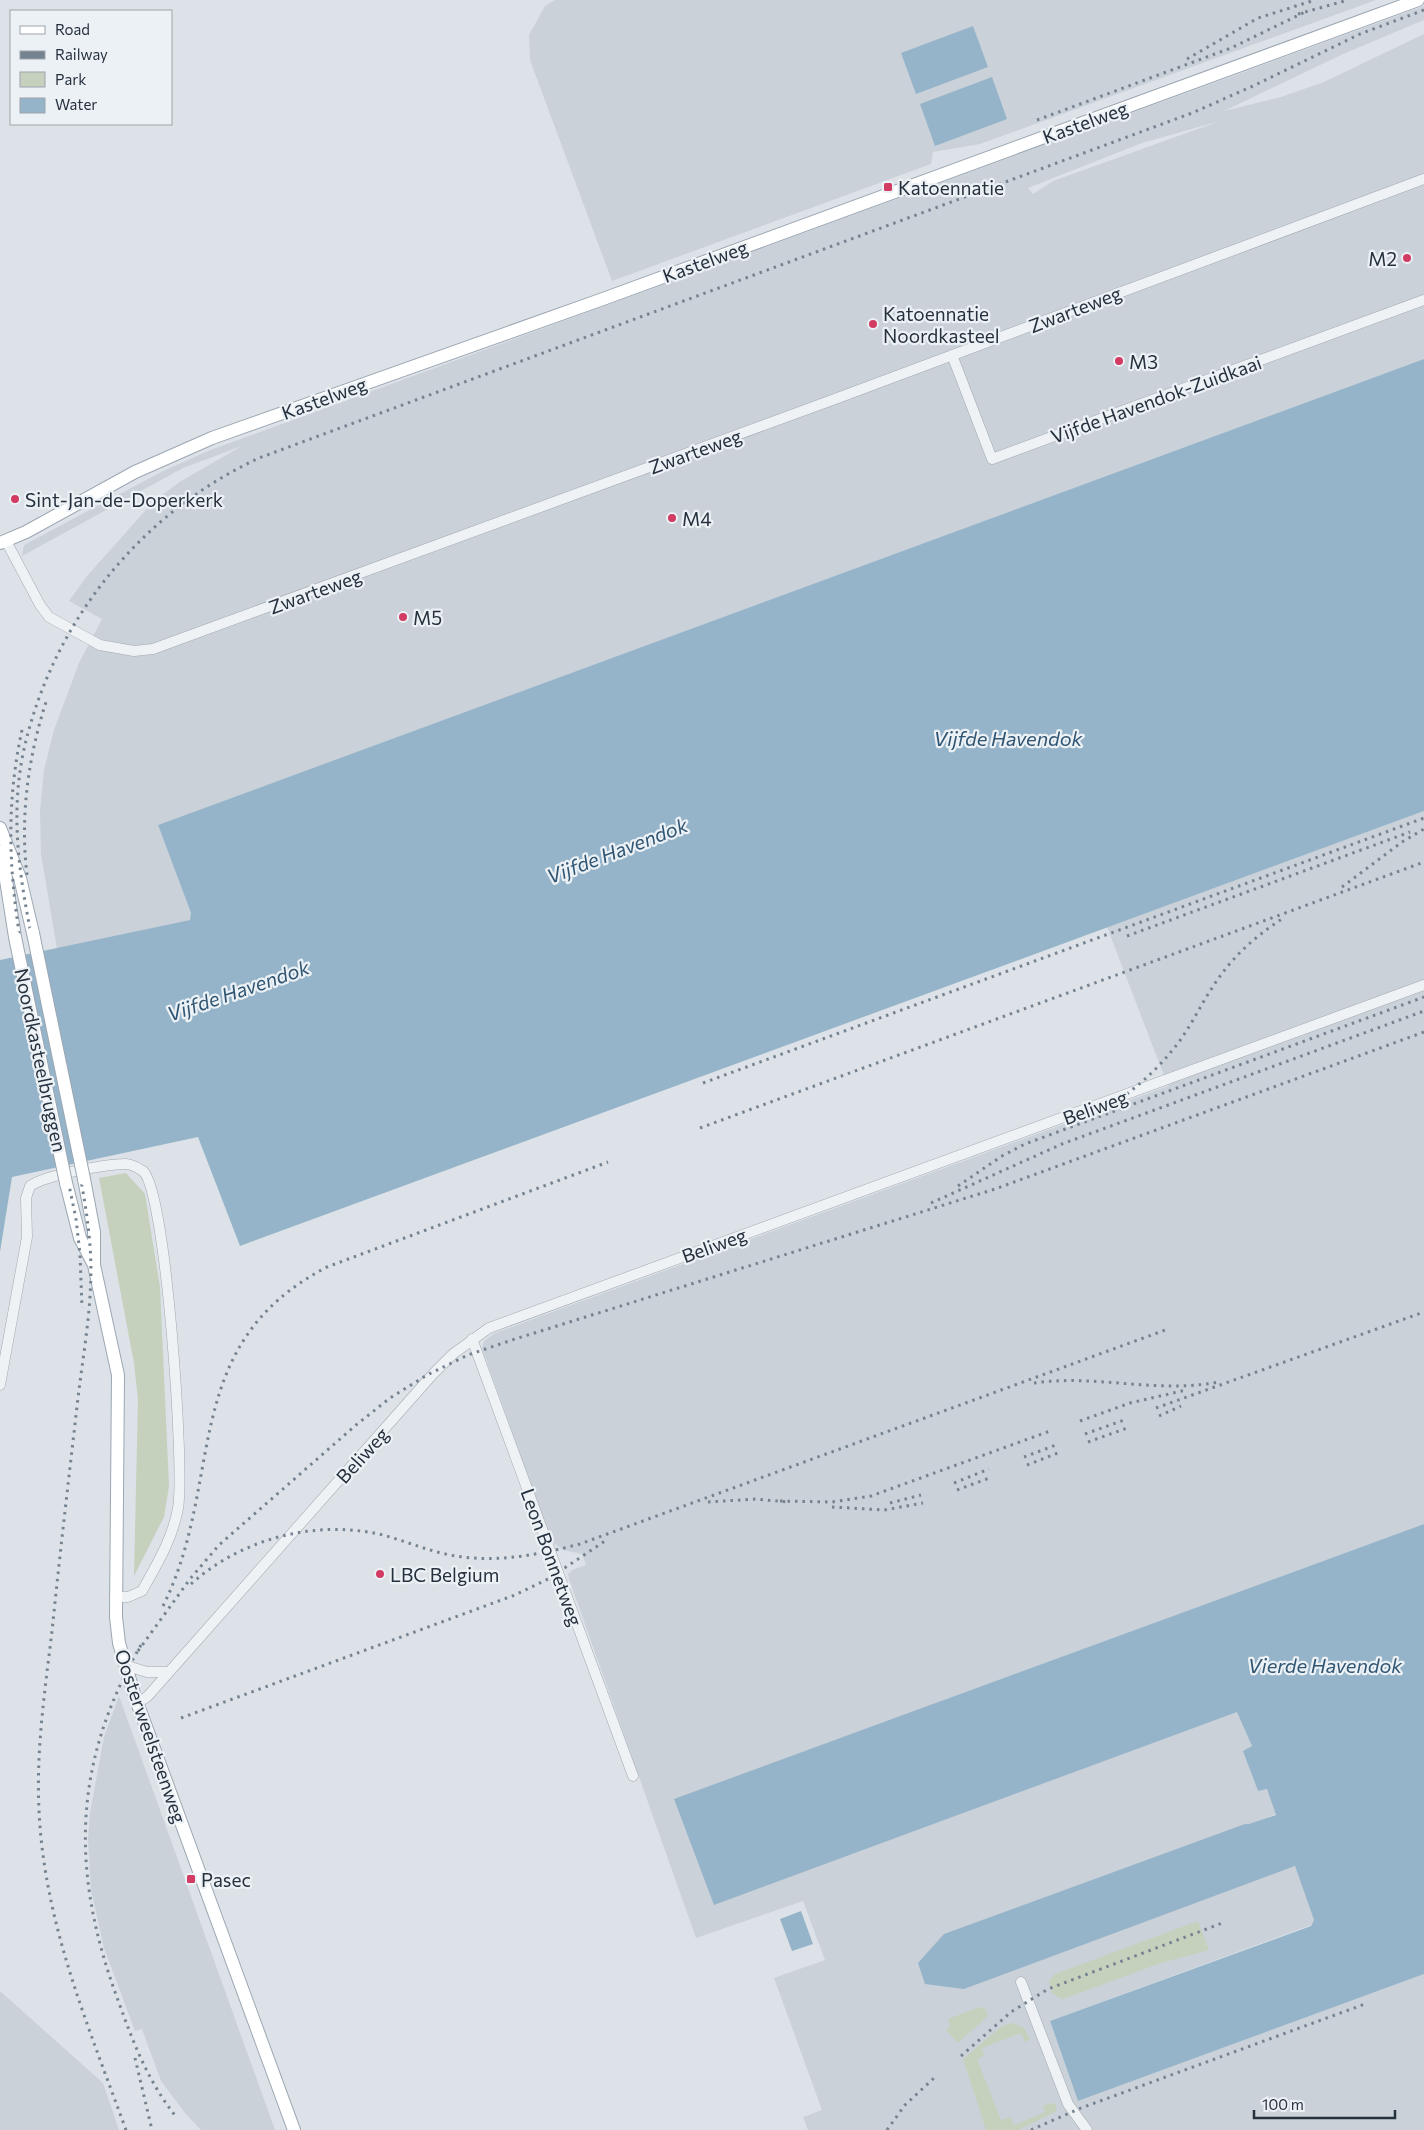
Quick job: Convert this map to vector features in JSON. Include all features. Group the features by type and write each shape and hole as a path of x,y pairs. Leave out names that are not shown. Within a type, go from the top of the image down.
{"main road":[{"name":"Kastelweg","path":"3,542 135,472 212,438 612,295 1418,0"},
{"path":"0,828 4,842"},
{"name":"Noordkasteelbruggen","path":"4,842 20,878 34,933 84,1179"},
{"name":"Noordkasteelbruggen","path":"4,842 6,880 15,937 66,1183"},
{"name":"Oosterweelsteenweg","path":"84,1179 94,1232 94,1265 114,1356 119,1394 115,1597 119,1643 124,1665 294,2130"},
{"name":"Oosterweelsteenweg","path":"66,1183 80,1238 94,1265"}],"street":[{"name":"Zwarteweg","path":"3,542 49,617 100,645 116,650 154,649 1424,179"},
{"name":"Vijfde Havendok-Zuidkaai","path":"952,355 992,459 1424,300"},
{"name":"Beliweg","path":"138,1703 147,1698 168,1672 434,1374 472,1339 489,1328 1424,986"},
{"path":"0,1385 27,1236 26,1198 30,1186 46,1178 128,1164 144,1172 153,1192 168,1290 181,1485 174,1527 142,1591 128,1597 115,1597"},
{"name":"Leon Bonnetweg","path":"472,1339 633,1776"},
{"path":"124,1665 147,1672 168,1672"},
{"path":"1021,1982 1068,2104 1087,2130"}],"shaded area":[{"path":"555,0 1376,0 980,144 933,152 931,164 612,281 530,60 529,35 545,6"},
{"path":"1424,6 1424,20 1343,54 1224,111 1281,97 1324,82 1424,34 1424,359 158,825 191,913 190,920 57,949 41,854 40,811 44,770 54,730 79,663 102,619 69,601 87,576 153,502 181,481 242,446 183,468 22,556 24,545 163,471 208,451","holes":["1220,121 1053,181 1033,194 1028,188 1142,143"]},
{"path":"1424,811 1424,1524 941,1701 1238,1712 1252,1746 1244,1751 1258,1791 1266,1789 1268,1791 1276,1814 1268,1817 1287,1868 1294,1866 1296,1868 1314,1920 1311,1925 1050,2021 1078,2101 1424,1974 1424,2130 808,2130 803,2117 822,2110 774,1978 825,1960 803,1901 696,1938 569,1579 568,1574 572,1570 586,1565 582,1554 563,1550 552,1542 482,1348 484,1341 495,1333 1168,1086 1107,927"},
{"path":"119,1696 275,2130 201,2130 185,2113 161,2081 142,2029 135,2031 104,1948 91,1890 88,1839 90,1813 104,1737"},
{"path":"0,1991 103,2083 119,2130 0,2130"}],"green space":[{"path":"126,1173 145,1194 160,1287 169,1486 164,1517 134,1576 138,1400 134,1363 99,1178"},
{"path":"1198,1921 1209,1950 1161,1963 1066,1998 1061,1999 1052,1993 1049,1981 1055,1974"},
{"path":"980,2007 986,2009 988,2016 958,2043 946,2030 950,2026 948,2019"},
{"path":"1012,2023 1024,2028 1030,2039 1025,2042 1021,2033 982,2048 984,2056 977,2059 1001,2120 1010,2117 1014,2125 1045,2112 1043,2106 1052,2103 1055,2104 1057,2111 1018,2130 986,2130 963,2059 1002,2026"}],"water":[{"path":"973,26 988,67 916,94 901,53"},
{"path":"992,77 1007,119 935,146 920,104"},
{"name":"Vijfde Havendok","path":"1424,359 1424,811 240,1246 198,1137 12,1177 0,1252 0,960 190,920 191,913 158,825"},
{"name":"Vierde Havendok","path":"1424,1524 1424,1974 1078,2101 1050,2021 1311,1926 1314,1920 1295,1866 964,1989 925,1984 918,1963 944,1934 1245,1824 1276,1815 1267,1789 1258,1791 1243,1751 1252,1746 1237,1712 714,1905 674,1799"},
{"path":"801,1911 813,1944 792,1951 780,1919"}],"railway":[{"path":"1187,59 1258,18 1315,0"},
{"path":"1298,14 1348,0"},
{"path":"126,2130 83,2012 59,1933 49,1893 43,1852 38,1788 42,1720 88,1322 91,1265 89,1231 82,1188 22,883 17,830 17,803 24,749 38,702 56,657 80,615 108,576 140,540 177,509 216,481 259,458 1192,113 1253,86 1360,34 1424,10"},
{"path":"1037,120 1231,48 1305,12"},
{"path":"27,875 24,831 27,788 34,744 46,702"},
{"path":"22,730 15,767 12,803 12,873 27,978 76,1219 80,1254 82,1308"},
{"path":"703,1083 1424,818"},
{"path":"1342,887 1402,842 1424,829"},
{"path":"1127,936 1410,832"},
{"path":"700,1128 1424,862"},
{"path":"1102,1111 1133,1089 1161,1063 1183,1036 1219,977 1252,941 1282,919"},
{"path":"958,1186 1002,1156 1025,1144 1424,997"},
{"path":"931,1203 1062,1144 1424,1011"},
{"path":"138,1651 190,1579 219,1545 356,1425 390,1398 427,1375 468,1355 995,1189 1424,1032"},
{"path":"163,1606 182,1558 194,1511 212,1418 226,1375 247,1335 279,1299 327,1267 608,1162"},
{"path":"1156,1408 1424,1312"},
{"path":"191,1584 211,1568 232,1555 279,1537 304,1532 354,1530 379,1534 442,1553 478,1558 522,1556 580,1544 1168,1329"},
{"path":"1034,1383 1080,1381 1173,1386 1219,1382"},
{"path":"1080,1421 1130,1403 1186,1390"},
{"path":"1159,1416 1181,1406"},
{"path":"1085,1434 1127,1419"},
{"path":"1088,1442 1130,1427"},
{"path":"780,1501 832,1502 871,1496 1050,1431"},
{"path":"1024,1457 1056,1445"},
{"path":"1027,1465 1058,1453"},
{"path":"954,1483 989,1469"},
{"path":"957,1490 992,1477"},
{"path":"890,1503 921,1495"},
{"path":"708,1502 756,1499 787,1502"},
{"path":"832,1507 884,1510 923,1503"},
{"path":"181,1718 515,1595 548,1579 608,1539"},
{"path":"141,1645 118,1690 101,1734 91,1778 86,1821 86,1865 92,1910 103,1956 130,2034 150,2077 177,2118"},
{"path":"961,2056 1011,2012 1048,1989 1225,1922"},
{"path":"1031,2130 1081,2108 1365,2004"},
{"path":"135,2058 152,2130"},
{"path":"887,2130 905,2105 934,2078"}],"place":[{"name":"Katoennatie","path":"888,187"},
{"name":"M2","path":"1407,258"},
{"name":"Katoennatie Noordkasteel","path":"873,324"},
{"name":"M3","path":"1119,361"},
{"name":"Sint-Jan-de-Doperkerk","path":"15,499"},
{"name":"M4","path":"672,518"},
{"name":"M5","path":"403,617"},
{"name":"LBC Belgium","path":"380,1574"},
{"name":"Pasec","path":"191,1879"}]}
